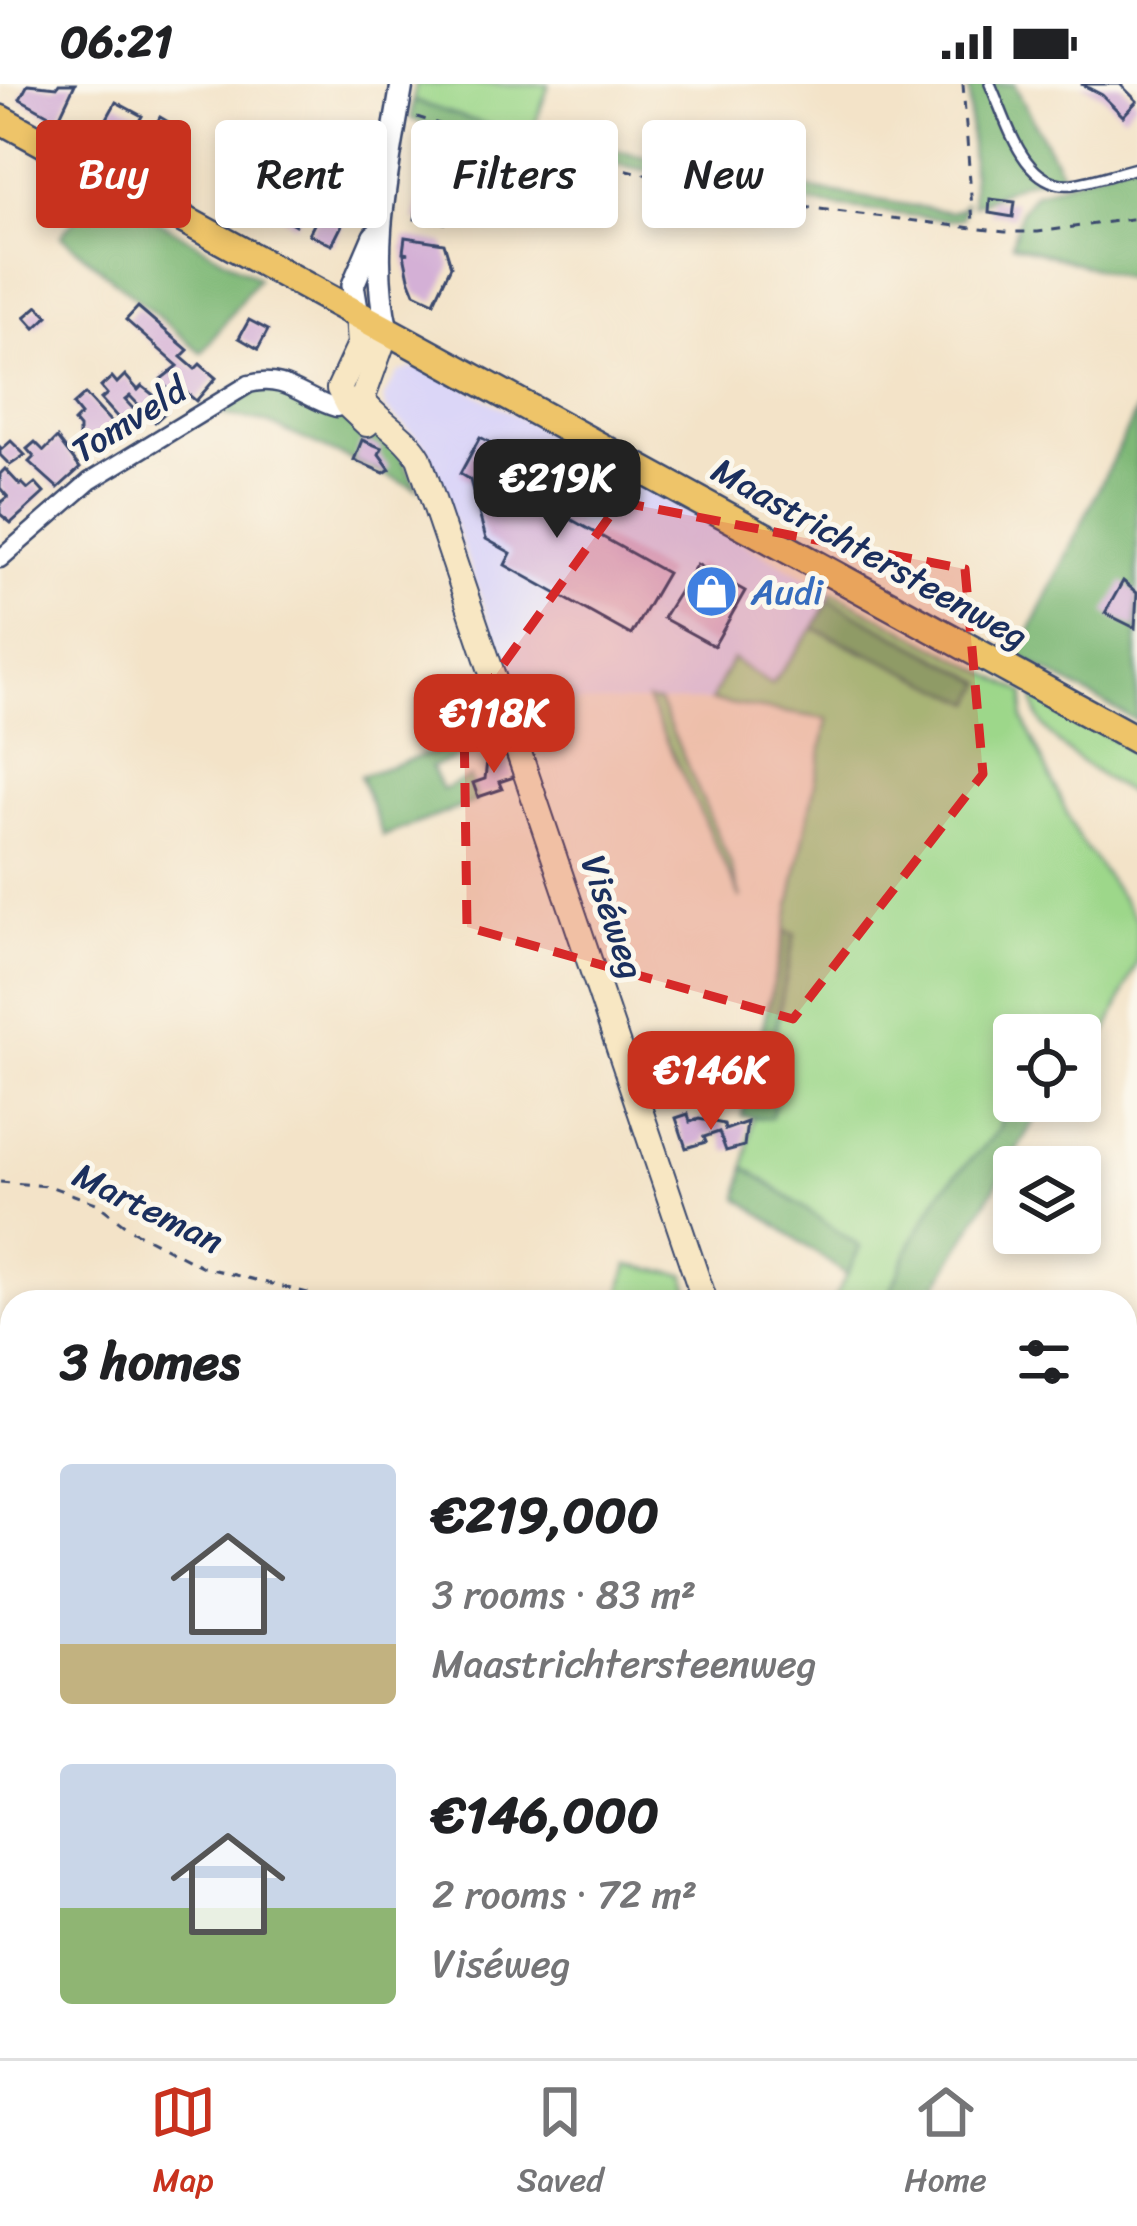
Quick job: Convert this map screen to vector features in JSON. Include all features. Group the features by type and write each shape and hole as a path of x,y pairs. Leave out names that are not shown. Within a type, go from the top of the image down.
{"main road":[{"name":"Maastrichtersteenweg","path":"0,119 1137,740"},
{"path":"349,398 360,344 358,315"},
{"path":"349,398 387,330"},
{"name":"Viséweg","path":"349,398 367,424 391,429 419,458 701,1290"}],"street":[{"path":"387,330 380,300 377,230 402,84"},
{"path":"358,315 353,285 377,230"},
{"name":"Tomveld","path":"0,559 90,481 249,384 266,379 309,395 349,398"}],"lane":[{"path":"990,84 1028,164 1041,180 1069,185 1137,168"}],"path":[{"path":"962,84 973,225"},
{"path":"398,110 520,150 582,159 787,205 1005,232 1137,218"},
{"name":"Marteman","path":"0,1182 49,1186 96,1203 131,1231 202,1267 295,1290"}],"highlighted area":[{"path":"620,502 965,569 983,774 793,1019 467,927 464,719"}],"shaded area":[{"path":"426,368 448,378 832,592 814,628 771,686 732,660 711,701 518,703 427,447 386,409 383,398 399,372"}],"green space":[{"path":"416,84 549,84 537,120 470,120 413,101"},
{"path":"969,84 1014,84 1064,177 1026,182 973,205"},
{"path":"413,101 472,120 414,120"},
{"path":"618,151 642,156 642,170 618,164"},
{"path":"1137,157 1137,281 1012,244 1021,210 1035,193"},
{"path":"806,188 950,212 966,201 962,218 806,203"},
{"path":"68,228 170,228 258,278 202,353 61,236"},
{"path":"261,389 274,390 382,436 397,447 417,489 265,422 216,413"},
{"path":"1137,409 1137,721 1018,656"},
{"path":"832,592 1025,693 1023,718 1077,835 1137,920 1137,962 1101,1045 1101,1014 993,1014 993,1122 1001,1122 999,1130 943,1189 912,1241 891,1290 839,1290 860,1247 745,1167 753,1117 771,1117 781,1081 766,1078 794,935 785,931 828,719 711,701 732,659 771,685 814,628 861,652 984,682 829,600"},
{"path":"829,600 984,683 974,703 814,628"},
{"path":"1035,696 1137,752 1137,798 1056,740 1043,726"},
{"path":"647,700 659,702 730,862 741,899"},
{"path":"471,740 474,752 431,767 442,790 470,777 477,801 383,836 360,776"},
{"path":"785,931 795,934 766,1077 782,1081 771,1118 742,1116"},
{"path":"1001,1122 1033,1122 1019,1146 993,1146 993,1190 934,1290 891,1290 912,1241 943,1189 999,1130"},
{"path":"745,1167 860,1247 847,1275 739,1198"},
{"path":"628,1265 685,1275 689,1290 621,1290"}],"building":[{"path":"28,84 75,84 58,120 20,99"},
{"path":"1081,84 1120,84 1137,101 1123,116 1102,95"},
{"path":"116,102 142,116 140,120 106,120"},
{"path":"990,199 1015,202 1013,217 989,213"},
{"path":"312,228 340,228 332,245 309,234"},
{"path":"405,237 444,243 451,266 434,302 415,293 404,254 409,253 403,252"},
{"path":"38,306 48,316 35,328 25,317"},
{"path":"138,307 188,350 181,357 195,369 200,364 216,378 196,401 181,388 175,395 165,386 161,379 178,366 126,320"},
{"path":"249,320 268,330 258,349 239,338"},
{"path":"125,375 138,390 142,386 161,401 158,404 166,412 155,422 130,396 125,400 141,417 128,429 101,399 107,394 101,387 112,377 117,383"},
{"path":"85,394 121,433 97,456 79,443 74,422 81,415 73,405"},
{"path":"480,437 554,477 540,503 553,510 559,498 571,505 565,516 667,573 631,635 505,565 511,553 486,539 470,480 460,474"},
{"path":"57,438 80,468 58,488 29,462 34,457 27,449 35,442 44,451"},
{"path":"362,440 382,448 379,454 390,469 384,473 354,460"},
{"path":"11,441 25,455 10,465 0,455 0,447"},
{"path":"5,469 20,485 28,489 35,483 44,493 11,523 0,514 0,500 8,497 0,488"},
{"path":"697,564 745,591 714,646 663,618"},
{"path":"1123,581 1137,593 1135,628 1105,613"},
{"path":"506,755 514,777 499,782 502,789 478,797 473,783 485,779 487,761"},
{"path":"688,1114 690,1122 724,1124 725,1130 747,1122 744,1146 726,1151 719,1132 686,1148 676,1118"}],"place":[{"name":"Audi","path":"712,592"}]}
